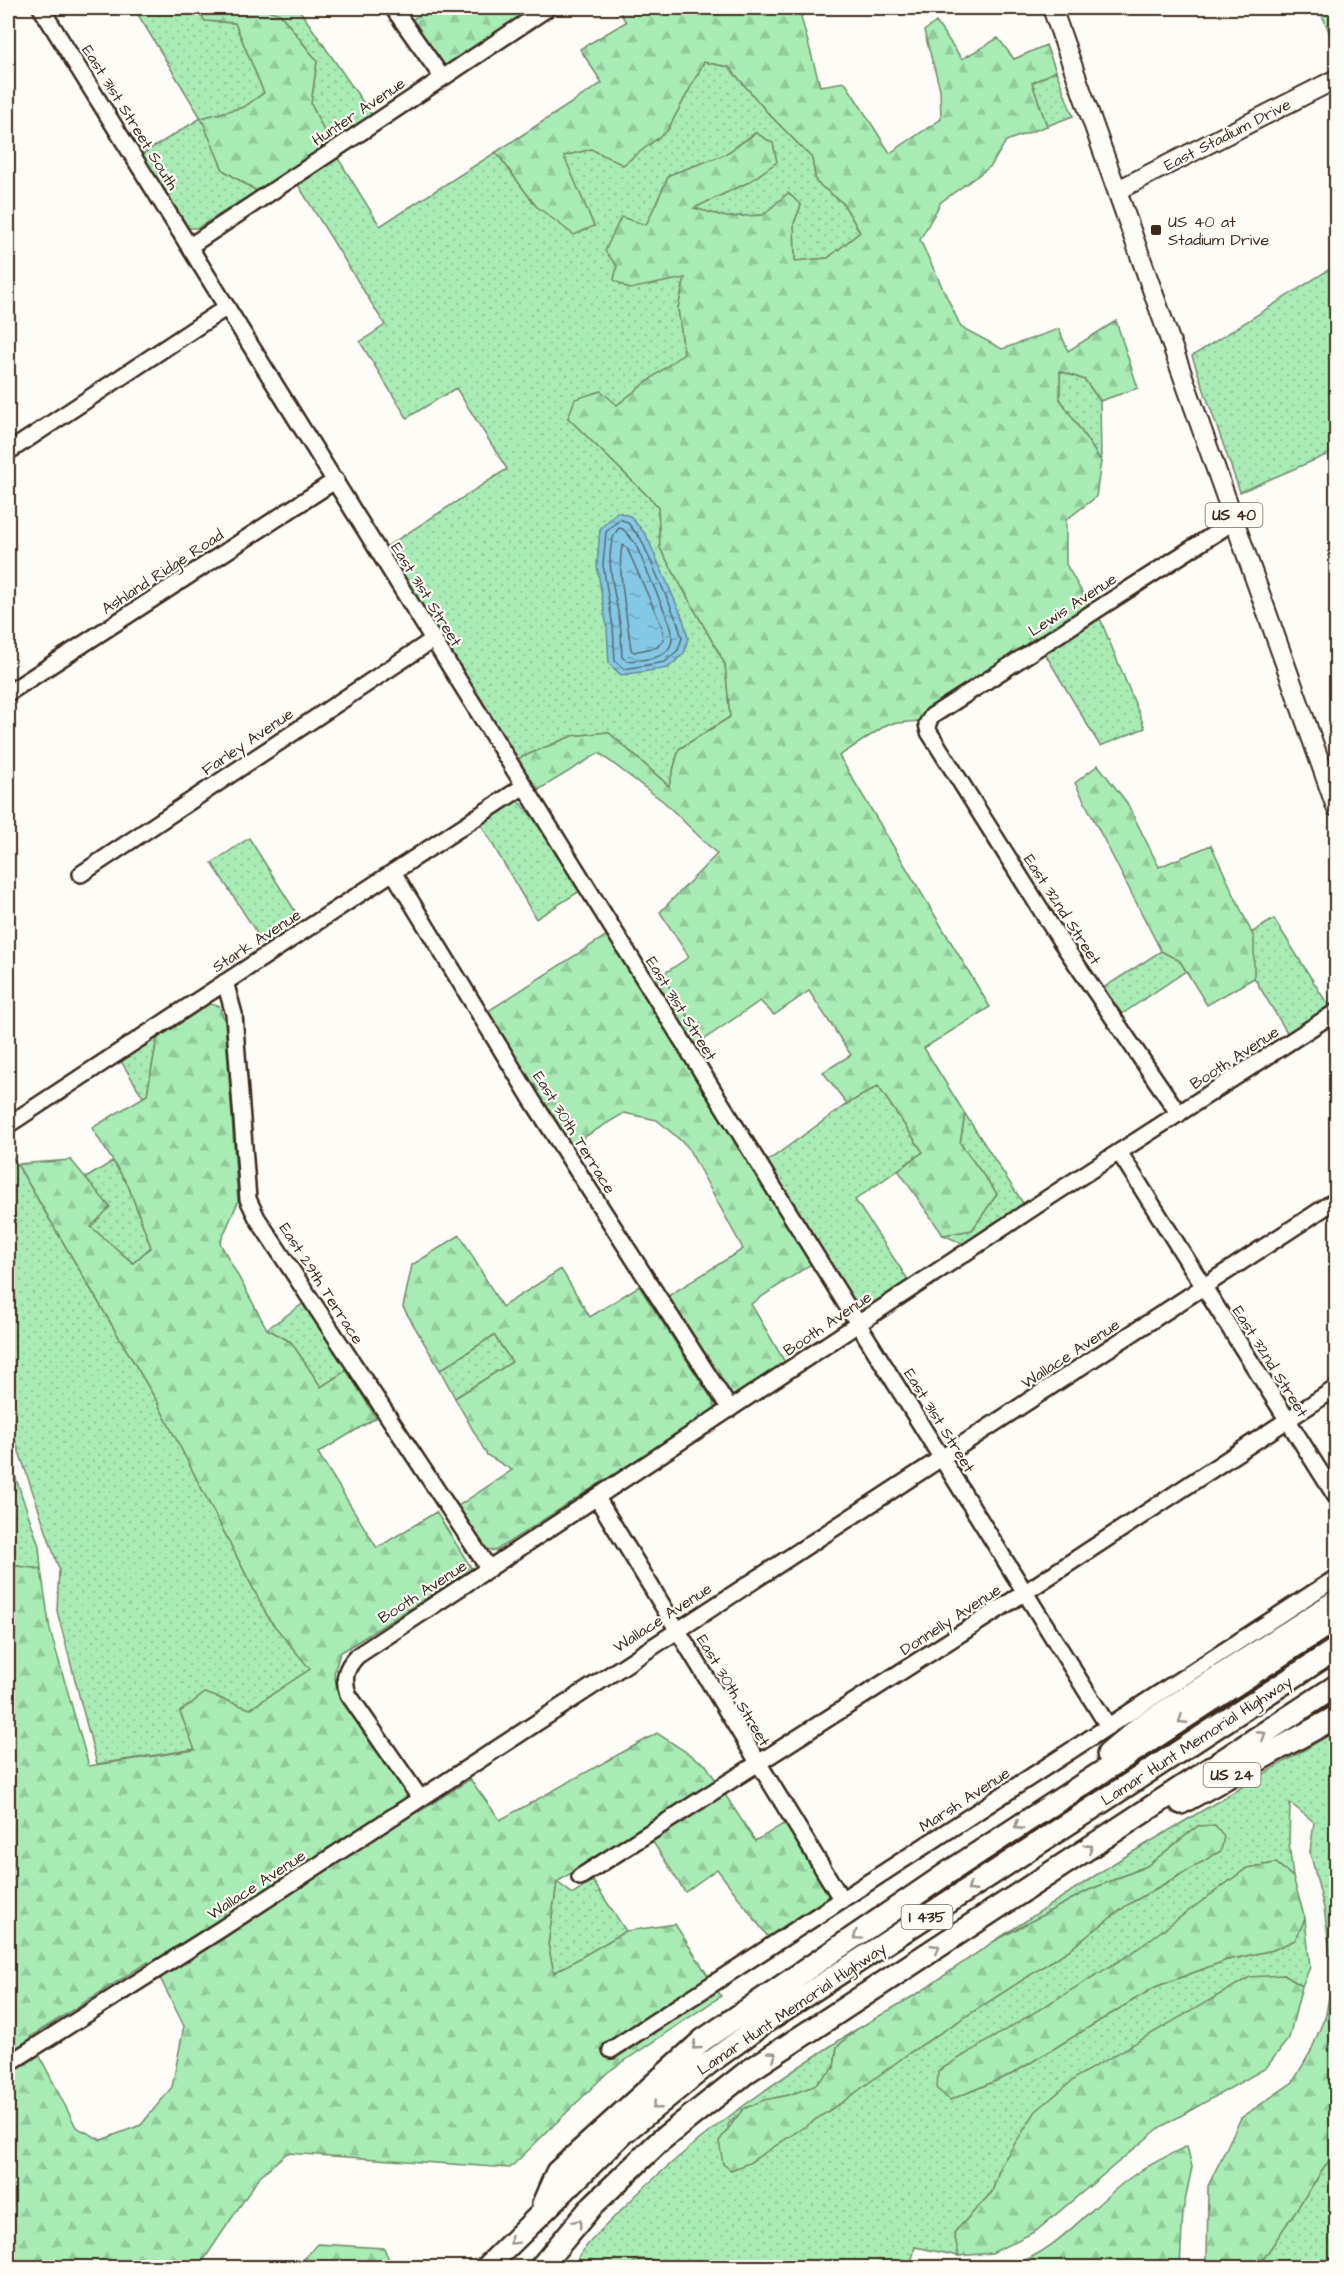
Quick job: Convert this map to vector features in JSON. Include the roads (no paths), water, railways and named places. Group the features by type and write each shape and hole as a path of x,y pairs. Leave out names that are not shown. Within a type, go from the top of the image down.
{"highway":[{"path":"1071,1792 1091,1768 1140,1727 1336,1601"},
{"path":"539,2214 557,2172 703,2040 952,1870 1336,1619"},
{"name":"Lamar Hunt Memorial Highway","path":"486,2268 622,2134 709,2063 771,2018 1336,1649"},
{"name":"Lamar Hunt Memorial Highway","path":"540,2268 592,2206 660,2140 747,2073 1336,1686"},
{"name":"US 24","path":"1125,1824 1171,1808 1336,1717"}],"main road":[{"name":"US 40","path":"1052,8 1236,520 1336,807"},
{"name":"East Stadium Drive","path":"1118,190 1336,79"}],"street":[{"name":"East 31st Street South","path":"41,8 227,307"},
{"path":"393,8 442,77"},
{"name":"Hunter Avenue","path":"190,246 548,8"},
{"path":"8,452 227,307"},
{"name":"East 31st Street","path":"227,307 1108,1726"},
{"name":"Ashland Ridge Road","path":"8,693 336,480"},
{"name":"Lewis Avenue","path":"930,719 1236,520"},
{"name":"Farley Avenue","path":"81,874 434,639"},
{"name":"East 32nd Street","path":"930,719 927,724 929,732 1060,940 1179,1114"},
{"name":"Stark Avenue","path":"8,1125 524,786"},
{"name":"East 30th Terrace","path":"393,872 532,1100 730,1409"},
{"name":"East 29th Terrace","path":"225,982 234,1014 248,1199 257,1218 489,1569"},
{"name":"Booth Avenue","path":"420,1798 348,1694 344,1682 345,1672 357,1656 1119,1152 1336,1012"},
{"name":"East 32nd Street","path":"1119,1152 1336,1497"},
{"name":"Wallace Avenue","path":"8,2064 218,1931 1336,1200"},
{"name":"Donnelly Avenue","path":"580,1877 1024,1593 1336,1388"},
{"name":"East 30th Street","path":"597,1498 757,1764 842,1900"},
{"name":"Marsh Avenue","path":"611,2050 1336,1578"}],"water":[{"path":"617,512 630,516 646,535 683,619 688,638 684,653 668,668 621,675 609,664 607,628 597,566 600,529"}],"place":[{"name":"US 40 at Stadium Drive","path":"1156,230"}]}
